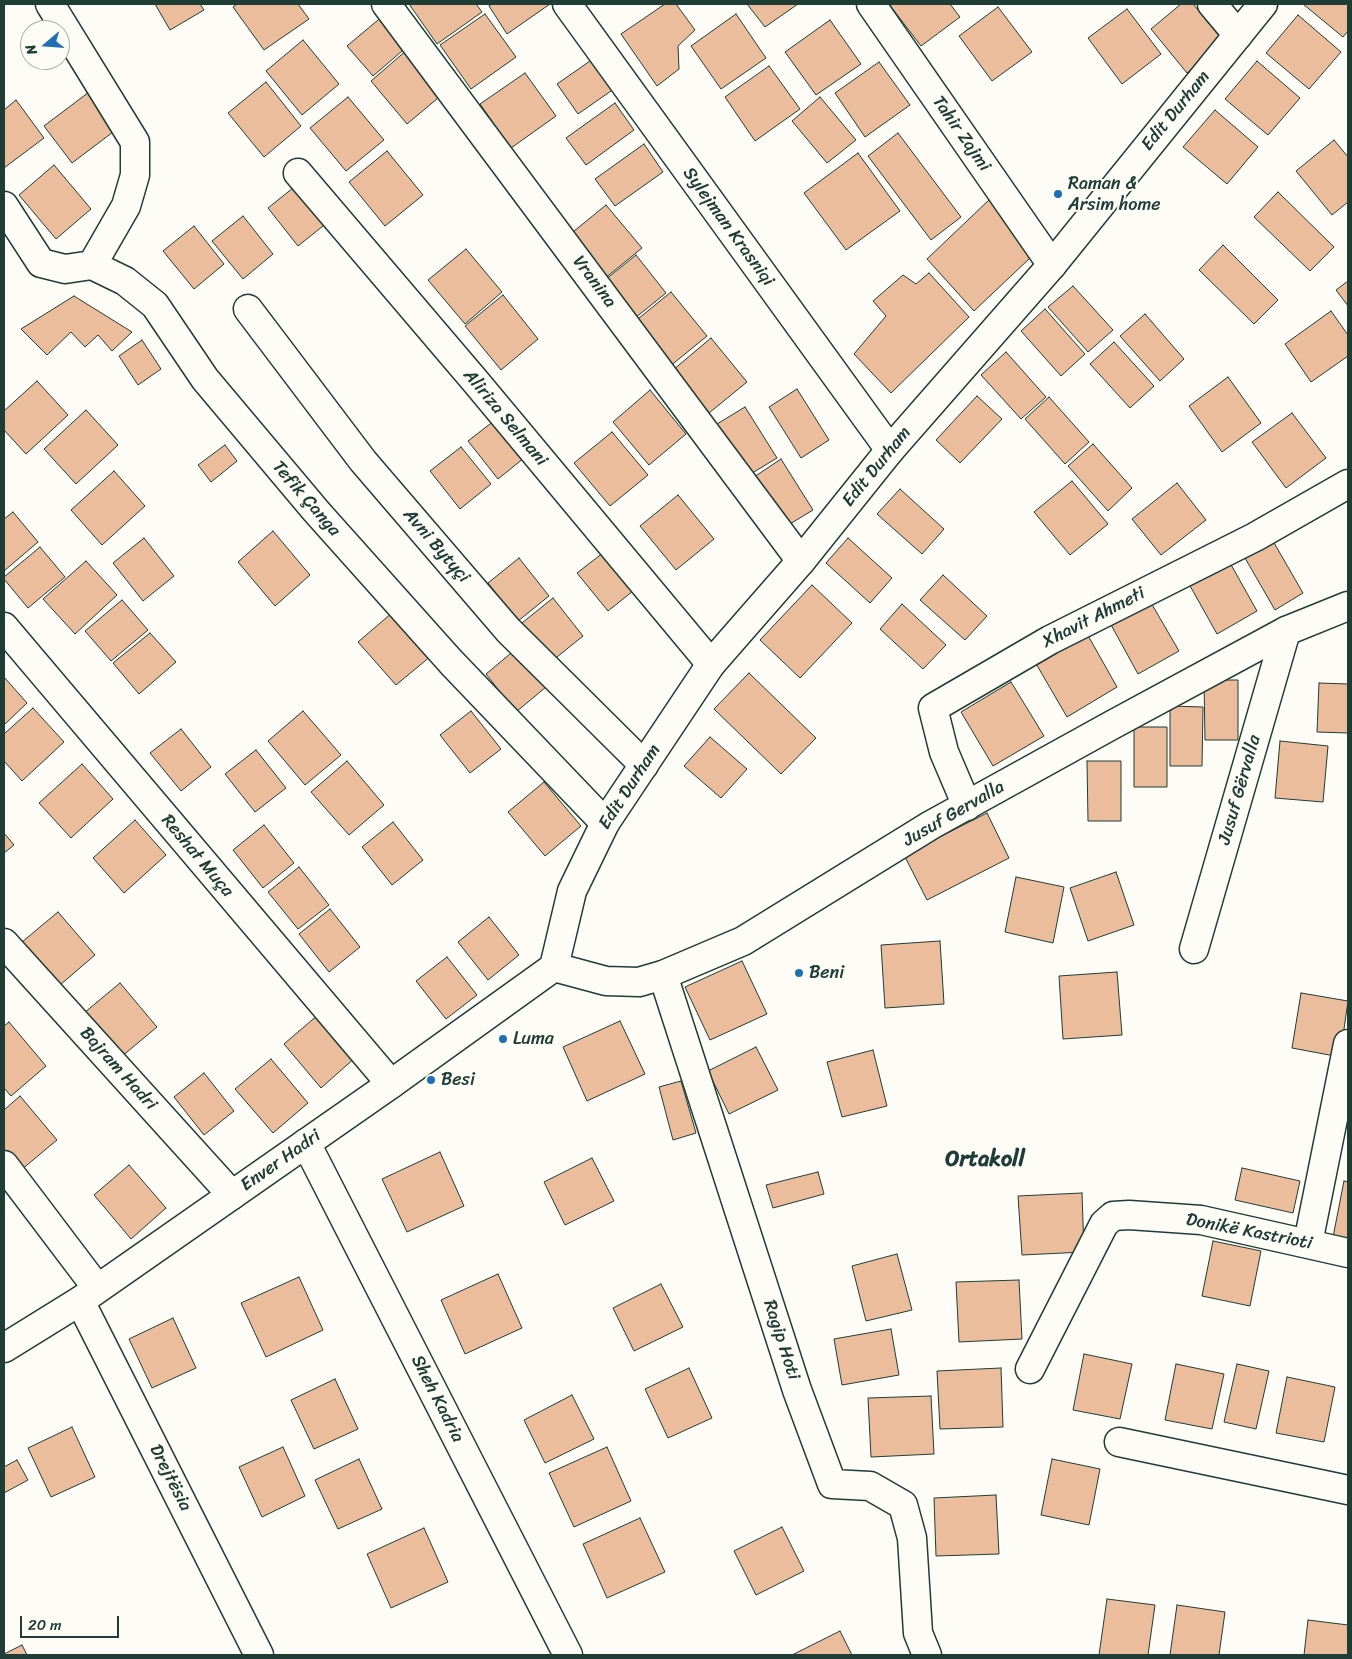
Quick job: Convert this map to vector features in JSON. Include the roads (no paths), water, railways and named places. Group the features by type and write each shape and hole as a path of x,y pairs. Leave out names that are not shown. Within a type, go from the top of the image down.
{"street":[{"path":"4,206 41,263 65,269 92,266 126,206 135,175 135,142 50,4"},
{"name":"Vranina","path":"386,4 801,561"},
{"name":"Sylejman Krasniqi","path":"567,4 890,450"},
{"name":"Tahir Zajmi","path":"871,4 1052,265"},
{"path":"1212,4 1238,35"},
{"name":"Edit Durham","path":"554,967 572,891 605,823 711,664 801,561 890,450 1052,265 1263,4"},
{"name":"Aliriza Selmani","path":"298,173 711,664"},
{"name":"Tefik Çanga","path":"92,266 125,281 155,305 205,379 316,511 451,662 605,823"},
{"name":"Avni Bytyçi","path":"248,309 363,461 508,630 644,765"},
{"name":"Xhavit Ahmeti","path":"967,806 944,752 933,708 1050,640 1255,537 1348,484"},
{"name":"Jusuf Gervalla","path":"554,967 606,981 639,982 663,975 743,941 932,825 1286,631 1348,606"},
{"name":"Reshat Muça","path":"4,627 391,1084"},
{"name":"Jusuf Gërvalla","path":"1194,949 1286,631"},
{"name":"Bajram Hadri","path":"4,943 232,1195"},
{"name":"Enver Hadri","path":"4,1348 89,1294 232,1195 554,967"},
{"name":"Ragip Hoti","path":"663,975 794,1380 832,1484 870,1486 904,1504 912,1538 918,1633 927,1655"},
{"path":"1308,1243 1348,1044"},
{"name":"Sheh Kadria","path":"306,1143 568,1655"},
{"name":"Drejtësia","path":"4,1165 89,1294 259,1655"},
{"name":"Donikë Kastrioti","path":"1030,1369 1104,1224 1113,1216 1129,1215 1201,1220 1348,1253"},
{"path":"1119,1442 1348,1490"}],"place":[{"name":"Raman & Arsim home","path":"1058,194"},
{"name":"Beni","path":"799,973"},
{"name":"Luma","path":"503,1039"},
{"name":"Besi","path":"431,1080"}],"district":[{"name":"Ortakoll","path":"985,1160"}]}
